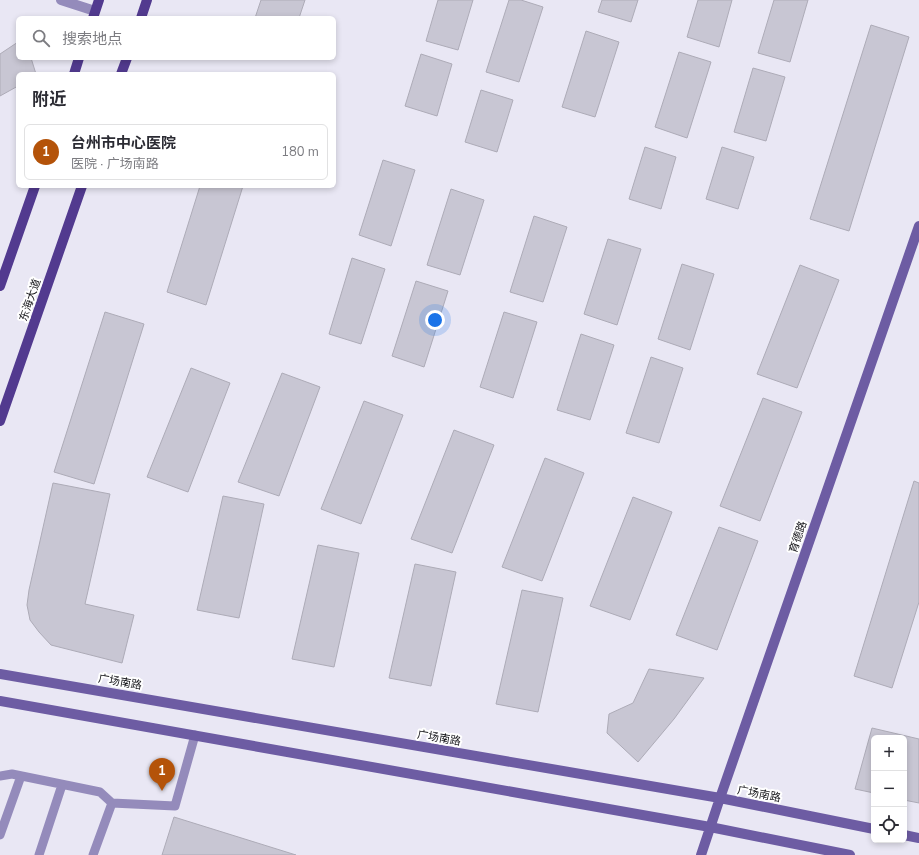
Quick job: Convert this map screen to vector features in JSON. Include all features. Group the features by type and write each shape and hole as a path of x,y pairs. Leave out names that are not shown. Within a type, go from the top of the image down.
{"main road":[{"path":"94,15 99,0"},
{"path":"142,16 147,0"},
{"path":"75,72 78,60"},
{"path":"122,72 126,60"},
{"path":"0,286 34,188"},
{"name":"东海大道","path":"0,421 81,188"},
{"name":"育德路","path":"701,855 919,226"},
{"name":"广场南路","path":"0,674 720,798 871,828"},
{"path":"0,701 710,827 850,855"},
{"path":"907,836 919,838"}],"street":[{"path":"61,0 94,15"}],"lane":[{"path":"0,776 12,774 100,792 112,803 175,806 195,736"},
{"path":"0,835 21,776"},
{"path":"39,855 62,784"},
{"path":"93,855 112,803"}],"building":[{"path":"261,0 305,0 300,16 256,16"},
{"path":"438,0 473,0 458,50 426,41"},
{"path":"509,0 521,0 543,7 519,82 486,72"},
{"path":"602,0 638,0 631,22 598,12"},
{"path":"698,0 732,0 719,47 687,37"},
{"path":"774,0 808,0 790,62 758,53"},
{"path":"871,25 909,37 849,231 810,219"},
{"path":"586,31 619,42 595,117 562,107"},
{"path":"16,43 16,60 32,60 35,72 16,72 16,87 0,96 0,54"},
{"path":"679,52 711,62 687,138 655,127"},
{"path":"421,54 452,64 437,116 405,106"},
{"path":"753,68 785,77 766,141 734,132"},
{"path":"481,90 513,100 497,152 465,142"},
{"path":"645,147 676,157 661,209 629,199"},
{"path":"722,147 754,157 738,209 706,199"},
{"path":"383,160 415,170 391,246 359,235"},
{"path":"199,188 242,188 206,305 167,292"},
{"path":"451,189 484,200 460,275 427,265"},
{"path":"534,216 567,227 543,302 510,292"},
{"path":"608,239 641,249 617,325 584,314"},
{"path":"352,258 385,269 361,344 329,334"},
{"path":"682,264 714,274 690,350 658,339"},
{"path":"800,265 839,280 797,388 757,374"},
{"path":"416,281 448,291 424,367 392,356"},
{"path":"105,312 144,324 94,484 54,472"},
{"path":"504,312 537,322 513,398 480,387"},
{"path":"581,334 614,345 590,420 557,410"},
{"path":"651,357 683,368 659,443 626,433"},
{"path":"191,368 230,383 188,492 147,477"},
{"path":"282,373 320,387 279,496 238,482"},
{"path":"763,398 802,412 760,521 720,506"},
{"path":"364,401 403,415 361,524 321,509"},
{"path":"454,430 494,445 452,553 411,539"},
{"path":"545,458 584,473 542,581 502,567"},
{"path":"914,481 919,483 919,602 892,688 854,676"},
{"path":"53,483 110,494 85,604 134,615 122,663 51,645 30,620 27,605 29,590"},
{"path":"223,496 264,504 239,618 197,610"},
{"path":"633,497 672,512 630,620 590,606"},
{"path":"719,527 758,541 717,650 676,635"},
{"path":"318,545 359,553 334,667 292,659"},
{"path":"415,564 456,572 431,686 389,678"},
{"path":"522,590 563,598 538,712 496,704"},
{"path":"649,669 704,678 674,719 638,762 607,733 609,714 633,703"},
{"path":"872,728 902,735 871,735 871,792 855,789"},
{"path":"907,736 919,739 919,803 907,801"},
{"path":"174,817 296,855 162,855"}],"place":[{"name":"台州市中心医院","path":"162,791"}]}
